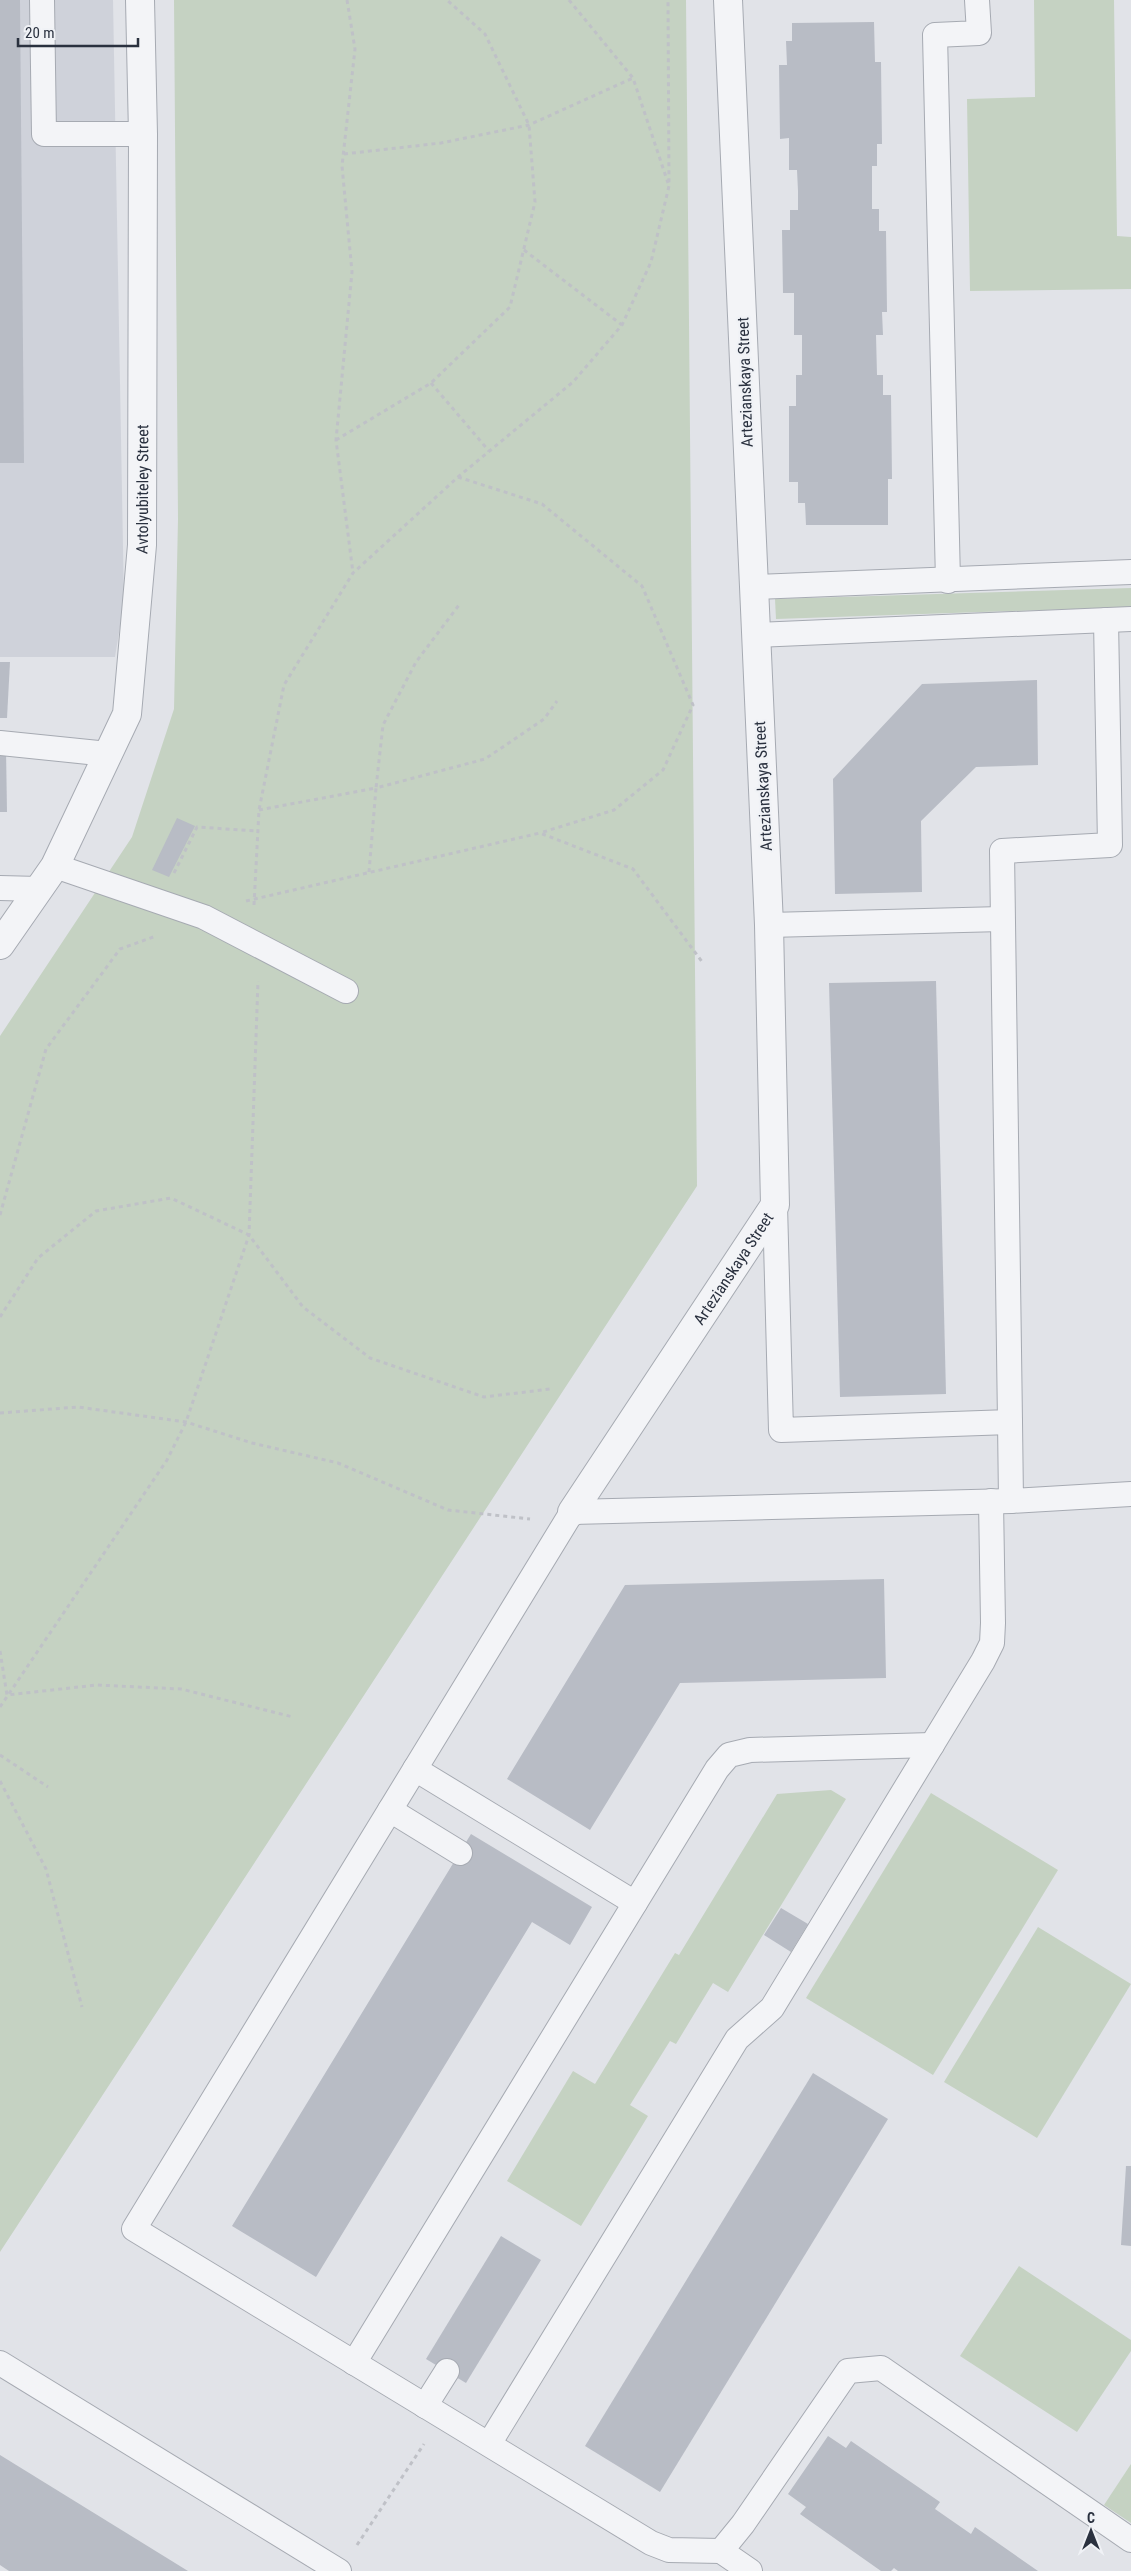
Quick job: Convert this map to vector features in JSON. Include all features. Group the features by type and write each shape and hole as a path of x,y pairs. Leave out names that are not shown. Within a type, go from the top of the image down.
{"street":[{"name":"Avtolyubiteley Street","path":"0,945 56,866 127,714 142,546 143,134 140,0"},
{"name":"Artezianskaya Street","path":"568,1518 775,1205 769,925 728,0"}],"lane":[{"path":"42,0 44,134 143,134"},
{"path":"948,581 935,35 979,33 977,0"},
{"path":"754,587 948,581 1131,572"},
{"path":"756,635 1131,619"},
{"path":"489,2444 736,2038 772,2008 983,1661 992,1643 1001,1501 1010,1422 1002,851 1110,845 1106,620"},
{"path":"0,743 108,754"},
{"path":"56,866 204,917 346,991"},
{"path":"0,888 39,889"},
{"path":"769,925 1002,919"},
{"path":"775,1205 782,1430 1010,1422"},
{"path":"750,2571 721,2551 669,2550 651,2543 134,2229 568,1518 1131,1494"},
{"path":"354,2363 717,1769 729,1755 750,1750 932,1745"},
{"path":"415,1769 635,1903"},
{"path":"390,1810 460,1853"},
{"path":"0,2363 339,2571"},
{"path":"721,2551 743,2524 848,2371 881,2368 1131,2540"},
{"path":"434,2411 447,2370"}],"path":[{"path":"347,0 355,49 342,166 352,272 336,440 353,574"},
{"path":"336,440 431,383 510,307 534,202 529,125 485,34 448,0"},
{"path":"569,0 633,78 669,186"},
{"path":"0,1707 167,1460 186,1422 249,1235 258,945 254,898 257,831 259,810 284,685 353,574 458,477 573,382 622,325 651,262 669,186 668,0"},
{"path":"344,154 441,143 529,125 633,78"},
{"path":"524,250 622,325"},
{"path":"431,383 489,452"},
{"path":"0,1215 46,1049 120,949 254,898 540,833 614,810 663,770 692,705 642,586 542,504 458,477"},
{"path":"370,872 383,725 416,662 459,605"},
{"path":"259,810 376,788 485,759 544,719 557,701"},
{"path":"158,902 197,827 257,831"},
{"path":"540,833 633,869 703,963"},
{"path":"0,1317 38,1258 96,1211 171,1198 249,1235 303,1307 370,1358 484,1397 550,1389"},
{"path":"0,1413 78,1407 186,1422 252,1443 338,1463 448,1510 568,1518"},
{"path":"0,1651 7,1695"},
{"path":"7,1695 97,1685 181,1689 293,1717"},
{"path":"0,1755 48,1787"},
{"path":"0,1781 46,1869 82,2007"},
{"path":"356,2547 434,2411"}],"shaded area":[{"path":"0,0 113,0 124,602 115,657 0,657"}],"green space":[{"path":"174,0 686,0 697,1186 0,2252 0,1036 132,837 174,709 178,519"},
{"path":"1034,0 1114,0 1117,236 1131,237 1131,289 970,291 967,99 1035,97"},
{"path":"1131,588 1131,607 776,619 775,599"},
{"path":"831,1790 846,1799 728,1992 713,1983 676,2044 670,2041 630,2105 648,2116 581,2226 507,2181 573,2071 595,2084 675,1953 679,1955 777,1794"},
{"path":"931,1793 1058,1870 933,2075 806,1998"},
{"path":"1038,1927 1131,1984 1037,2138 944,2082"},
{"path":"1019,2266 1131,2340 1131,2351 1077,2432 960,2356"},
{"path":"1131,2464 1131,2523 1104,2505"}],"building":[{"path":"0,0 20,0 24,463 0,463"},
{"path":"874,22 875,62 881,62 882,144 877,144 877,166 872,166 872,209 879,209 879,231 886,231 887,312 882,312 883,335 876,335 877,375 883,375 883,395 891,395 892,479 888,479 888,525 806,525 805,503 798,503 798,482 789,482 789,406 796,406 796,375 802,375 802,335 794,335 794,293 783,293 782,230 790,230 790,210 798,210 798,191 797,170 789,170 789,138 780,139 779,65 787,65 786,41 792,41 792,23"},
{"path":"0,662 10,662 7,718 0,718"},
{"path":"1037,680 1038,765 976,767 921,821 922,892 835,894 833,779 922,684"},
{"path":"0,749 6,749 7,812 0,812"},
{"path":"177,818 195,826 169,877 152,870"},
{"path":"936,981 946,1394 840,1397 829,983"},
{"path":"884,1579 886,1678 680,1683 590,1830 507,1779 625,1585"},
{"path":"471,1834 592,1907 570,1945 532,1922 316,2277 232,2226"},
{"path":"781,1908 808,1924 791,1952 764,1935"},
{"path":"813,2073 888,2119 660,2492 585,2446"},
{"path":"1126,2166 1131,2166 1131,2246 1121,2245"},
{"path":"501,2236 541,2260 466,2383 426,2359"},
{"path":"828,2436 846,2448 851,2441 940,2502 935,2509 971,2534 975,2527 1038,2571 898,2571 894,2568 891,2571 881,2571 800,2514 806,2507 788,2494"},
{"path":"0,2455 188,2571 9,2571 0,2565"}]}
